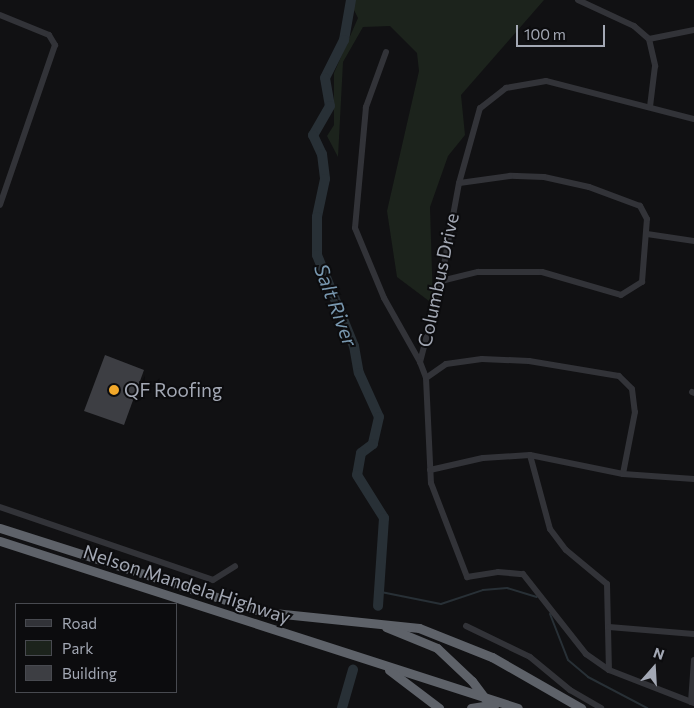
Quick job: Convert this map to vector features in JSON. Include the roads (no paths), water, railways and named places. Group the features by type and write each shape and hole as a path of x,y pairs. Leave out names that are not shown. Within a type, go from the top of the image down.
{"highway":[{"name":"Nelson Mandela Highway","path":"0,528 264,612 363,622"},
{"name":"Nelson Mandela Highway","path":"0,541 364,658"},
{"path":"363,622 407,634 437,648 472,681 492,708"},
{"path":"363,622 409,625 452,639 582,708"},
{"path":"364,658 394,673 439,708"},
{"path":"364,658 518,708"},
{"path":"471,708 493,704 505,708"}],"street":[{"path":"582,1 634,26 649,39 655,66 650,107"},
{"path":"0,15 49,35 55,45 0,205"},
{"path":"649,39 694,30"},
{"path":"386,52 366,107 355,228 384,298 420,362"},
{"name":"Columbus Drive","path":"694,119 546,81 506,88 480,108 459,183 441,281 420,362 426,378 430,470 444,524 466,577 498,572 523,574 533,580 578,646 609,670 693,702 694,660"},
{"path":"441,281 478,272 542,272 621,295 628,293 642,282 647,219 640,206 589,187 535,176 459,183"},
{"path":"647,234 694,241"},
{"path":"426,378 446,364 482,359 529,361 619,376 632,389 635,412 623,474"},
{"path":"430,470 483,458 530,456 623,474 694,480"},
{"path":"530,456 550,529 566,550 607,584 609,670"},
{"path":"0,507 213,580 235,566"},
{"path":"466,626 530,657 570,690 601,708"},
{"path":"609,627 694,634"}],"waterway":[{"name":"Salt River","path":"351,0 344,40 325,78 330,106 313,135 322,154 325,179 317,217 317,255 354,346 359,373 379,417 373,444 361,453 357,475 384,518 378,606"},
{"path":"381,592 441,604 483,590 507,588 537,597"},
{"path":"550,614 568,660 588,677 647,708"},
{"name":"Salt River","path":"342,708 353,670"}],"place":[{"name":"QF Roofing","path":"114,390"}]}
